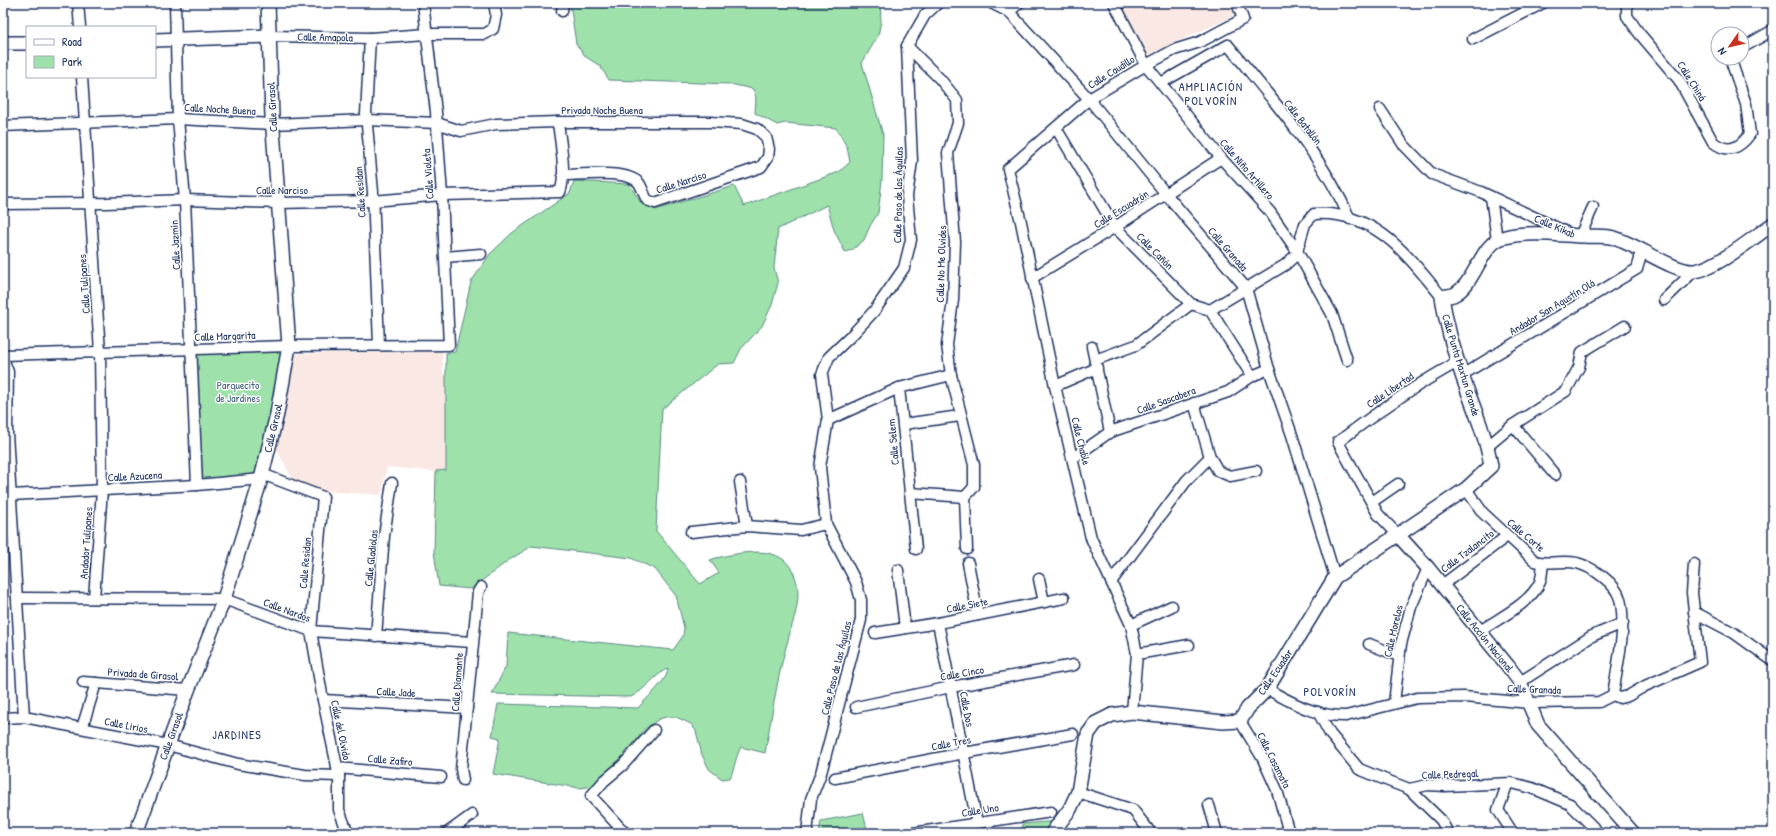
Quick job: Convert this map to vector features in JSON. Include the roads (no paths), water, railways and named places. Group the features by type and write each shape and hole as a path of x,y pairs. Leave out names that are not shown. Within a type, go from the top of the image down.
{"street":[{"path":"78,3 80,26"},
{"name":"Calle Jazmín","path":"174,3 178,119 185,200 197,485"},
{"name":"Calle Girasol","path":"136,833 188,690 224,599 262,476 277,414 289,346 273,124 268,3"},
{"name":"Calle Violeta","path":"423,3 437,123 449,344"},
{"name":"Calle Amapola","path":"156,40 270,36 370,38 427,34 485,34 493,29 496,15 494,3"},
{"path":"907,46 925,15 938,3"},
{"name":"Calle Granada","path":"991,3 1009,12 1089,99 1166,194 1246,288 1269,369 1292,435 1335,577"},
{"path":"1009,12 1020,3"},
{"name":"Calle Niño Artillero","path":"1114,3 1146,65 1221,158 1270,212 1297,251 1332,314 1347,360"},
{"name":"Calle Caudillo","path":"1008,170 1089,99 1174,50 1200,42 1243,19 1237,3"},
{"path":"1473,39 1543,3"},
{"name":"Calle Chiná","path":"1627,3 1627,16 1639,33 1679,80 1713,142 1720,147 1728,149 1742,144 1750,134 1746,104 1733,66"},
{"path":"1750,43 1773,30"},
{"name":"Calle Residan","path":"370,38 367,120 374,201 379,345"},
{"path":"3,43 26,43"},
{"name":"Calle Batallón","path":"1160,83 1228,45 1311,151 1339,192 1350,219"},
{"name":"Calle No Me Olvides","path":"907,46 940,79 957,100 958,123 948,153 955,242 953,300 947,344 951,375 960,416 974,465 974,487 965,497"},
{"name":"Calle Paso de las Águilas","path":"807,833 811,799 821,773 861,620 861,600 856,582 826,524 820,467 828,420 822,374 829,357 875,310 904,268 911,240 907,196 912,161 907,46"},
{"name":"Calle Tulipanes","path":"82,78 100,352 102,490"},
{"name":"Calle Kikab","path":"1380,109 1403,144 1432,174 1491,197 1578,236 1613,238 1640,249 1670,265 1694,271"},
{"name":"Calle Noche Buena","path":"3,126 178,119 273,124 367,120 437,123"},
{"path":"558,122 563,175"},
{"name":"Privada Noche Buena","path":"437,123 461,131 496,124 558,122 710,122 742,124 757,130 766,137"},
{"name":"Calle Cañón","path":"1056,128 1115,227 1191,304 1210,310"},
{"name":"Calle Narciso","path":"3,204 185,200 279,203 374,201 442,195 560,192 563,175 630,176 639,183 647,200 655,203 761,167 768,157 769,149 766,137"},
{"name":"Calle Escuadrón","path":"1032,278 1115,227 1221,158"},
{"name":"Calle Chable","path":"1008,170 1055,386 1091,538 1131,625 1137,654 1132,712"},
{"path":"1491,197 1497,240"},
{"path":"1252,376 1210,310 1285,265 1296,255 1304,224 1314,214 1327,213 1366,224 1381,231 1395,243 1442,297 1454,295 1461,290 1488,250 1497,240 1503,237 1534,233 1578,236 1593,207"},
{"path":"1664,300 1694,271 1711,266 1773,224"},
{"name":"Andador San Agustín Olá","path":"1462,375 1637,269 1640,259 1640,249"},
{"path":"445,257 481,254"},
{"name":"Calle Punta Maxtun Grande","path":"1442,297 1446,320 1458,362 1488,446 1491,466"},
{"path":"1055,386 1136,345 1191,304"},
{"path":"1488,446 1513,425 1566,392 1579,367 1582,352 1625,326"},
{"name":"Calle Margarita","path":"3,356 289,346 449,344"},
{"path":"1092,347 1110,432"},
{"path":"3,356 8,372 5,433 24,717"},
{"name":"Calle Libertad","path":"1338,442 1373,416 1440,371 1458,362"},
{"name":"Calle Sascabera","path":"1073,458 1110,432 1194,402 1228,392 1252,376 1269,369"},
{"path":"828,420 900,388 951,375"},
{"name":"Calle Selem","path":"900,388 916,549"},
{"path":"1194,402 1210,457 1218,471 1230,476 1256,471"},
{"path":"904,424 960,416"},
{"path":"1513,425 1555,475"},
{"name":"Calle Acción Nacional","path":"1338,442 1378,514 1428,568 1441,586 1480,631 1520,682 1530,702 1538,724 1633,833"},
{"path":"1112,582 1187,480 1210,457"},
{"name":"Calle Ecuador","path":"1240,721 1248,708 1267,689 1335,577 1466,489 1491,466"},
{"name":"Calle Azucena","path":"10,495 197,485 262,476 323,497"},
{"path":"740,482 747,526"},
{"name":"Calle Gladiolas","path":"376,636 384,536 392,483"},
{"path":"1372,502 1398,484"},
{"name":"Calle Corte","path":"1466,489 1483,513 1535,561 1543,564 1557,562 1570,563 1591,568 1608,581 1620,597 1623,623 1612,695"},
{"name":"Andador Tulipanes","path":"94,598 102,490"},
{"path":"910,494 965,497 967,549"},
{"name":"Calle Residan","path":"311,631 323,497"},
{"path":"691,532 747,526 801,530 826,524"},
{"name":"Calle Tzalancito","path":"1441,586 1507,536"},
{"path":"968,563 978,615"},
{"path":"1480,631 1521,603 1534,591 1540,581 1543,564"},
{"name":"Calle Granada","path":"1267,689 1299,706 1336,716 1346,716 1417,698 1464,697 1530,702 1599,702 1612,695 1620,698 1628,696 1645,686 1700,662 1692,593 1694,564"},
{"name":"Calle Morelos","path":"1394,703 1399,656 1411,607 1428,568"},
{"path":"898,570 906,628"},
{"path":"1039,579 1044,602"},
{"name":"Calle Diamante","path":"463,780 461,769 472,642 478,592 481,587"},
{"name":"Calle Nardos","path":"17,598 224,599 311,631 472,642"},
{"name":"Calle Siete","path":"875,633 938,623 1064,598"},
{"path":"1131,625 1172,606"},
{"path":"1694,612 1734,632 1773,661"},
{"name":"Calle Dos","path":"938,623 977,823"},
{"path":"1520,682 1592,636 1623,623"},
{"name":"Calle del Olvido","path":"311,631 338,772 339,810 348,833"},
{"path":"1370,644 1399,656"},
{"path":"1137,654 1189,645"},
{"name":"Calle Cinco","path":"856,707 951,687 1074,665"},
{"name":"Privada de Girasol","path":"83,682 188,690"},
{"name":"Privada de Girasol","path":"82,728 96,683"},
{"name":"Calle Jade","path":"323,700 467,708"},
{"path":"1052,833 1070,809 1078,792 1088,734 1096,723 1112,715 1132,712 1223,722 1240,721"},
{"name":"Calle Pedregal","path":"1318,712 1330,734 1359,769 1409,789 1428,784 1445,786 1494,784 1507,785 1512,783 1532,788 1570,804 1599,833"},
{"name":"Calle Lirios","path":"3,718 24,717 168,745 238,764 305,775 338,772"},
{"name":"Calle Casamata","path":"1240,721 1262,759 1277,790 1289,833"},
{"path":"625,833 591,796 654,730"},
{"name":"Calle Tres","path":"835,778 1073,734"},
{"name":"Calle Zafiro","path":"338,772 442,777"},
{"path":"1507,785 1498,810 1514,833"},
{"path":"1409,789 1441,820 1448,833"},
{"path":"1078,792 1133,810 1151,833"},
{"path":"1209,805 1217,833"},
{"name":"Calle Uno","path":"913,833 1051,812"},
{"path":"447,833 472,815"}],"district":[{"name":"AMPLIACIÓN POLVORÍN","path":"1211,93"},
{"name":"POLVORÍN","path":"1330,691"},
{"name":"JARDINES","path":"237,734"}],"park label":[{"name":"Parquecito de Jardines","path":"238,391"}]}
